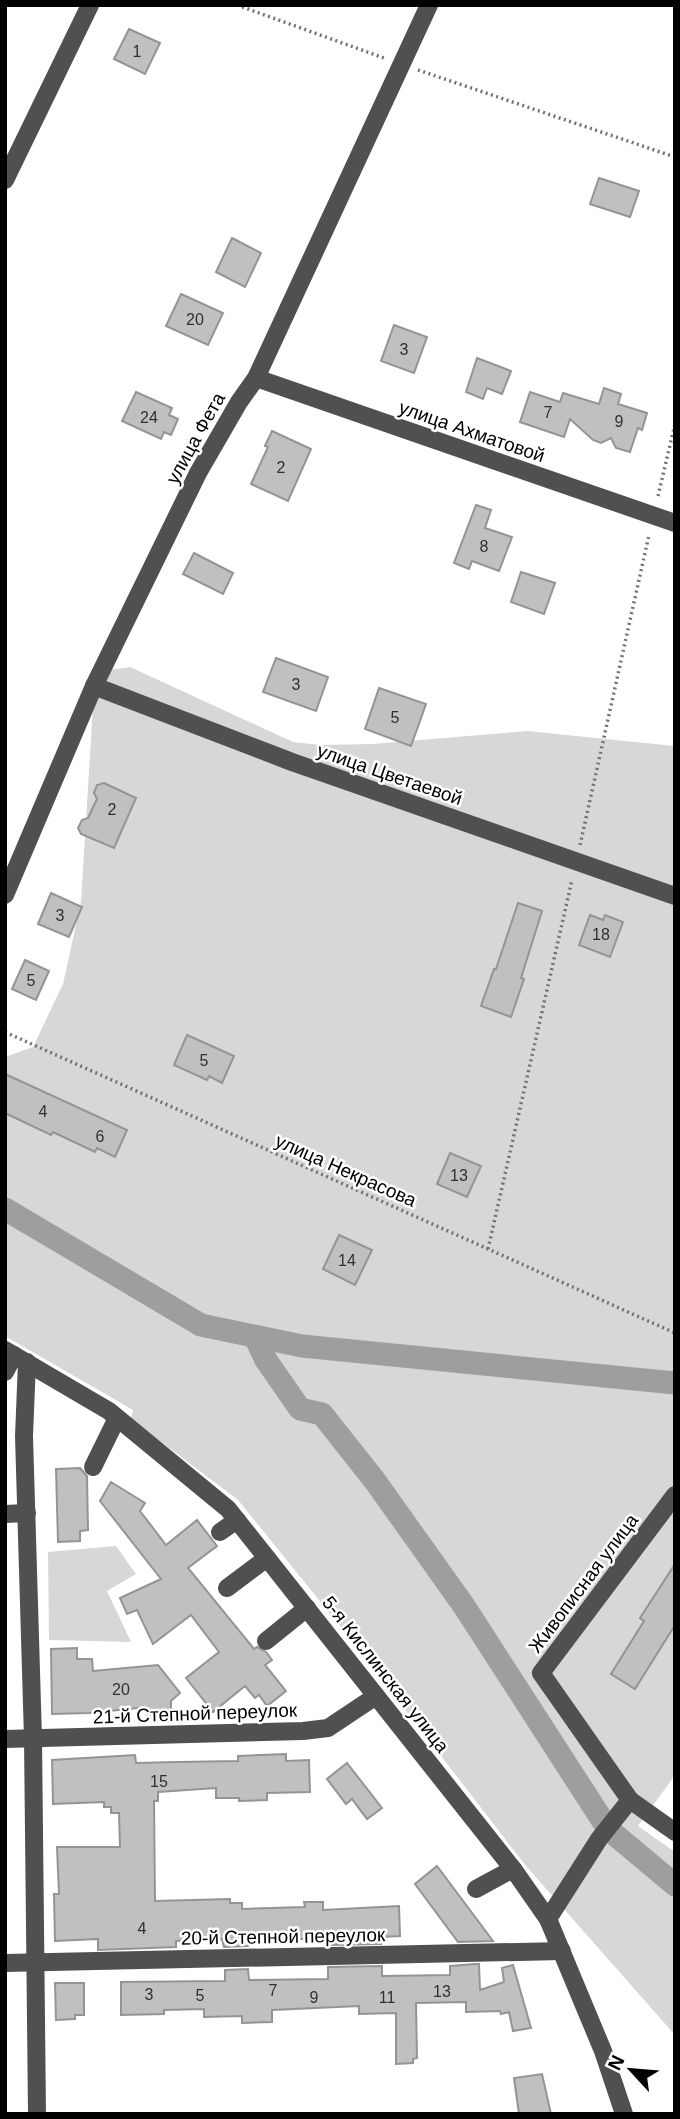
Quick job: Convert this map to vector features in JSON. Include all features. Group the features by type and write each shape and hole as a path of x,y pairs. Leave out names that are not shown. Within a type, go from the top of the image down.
{"street":[{"path":"5,180 90,5"},
{"name":"улица Фета","path":"5,895 94,686 198,473 256,378 429,5"},
{"name":"улица Ахматовой","path":"256,378 675,523"},
{"name":"улица Цветаевой","path":"94,686 292,762 675,896"},
{"path":"5,1372 16,1356"},
{"path":"16,1356 24,1436 27,1513 37,1962 37,2114"},
{"name":"5-я Кислинская улица","path":"16,1356 117,1418 229,1509 513,1870 548,1919 603,2051 624,2114"},
{"path":"93,1466 117,1418"},
{"name":"Живописная улица","path":"629,1800 541,1673 675,1495"},
{"path":"5,1514 27,1513"},
{"path":"220,1532 237,1520"},
{"path":"227,1588 267,1558"},
{"path":"266,1641 307,1608"},
{"name":"21-й Степной переулок","path":"5,1739 303,1731 328,1728 376,1696"},
{"path":"548,1919 629,1800 675,1832"},
{"path":"476,1889 513,1870"},
{"name":"20-й Степной переулок","path":"5,1962 562,1951"}],"path":[{"path":"237,5 675,157"},
{"path":"488,1250 675,424"},
{"name":"улица Некрасова","path":"5,1032 675,1333"}],"shaded area":[{"path":"130,667 293,742 321,745 373,744 527,731 675,746 675,1775 638,1826 675,1852 675,2035 526,1866 353,1642 238,1500 131,1419 133,1410 5,1336 5,1057 33,1047 63,984 81,902 94,689 103,671"},
{"path":"116,1546 136,1574 107,1591 131,1642 49,1640 48,1552"}],"building":[{"path":"129,29 160,43 145,74 114,59"},
{"path":"599,178 639,191 630,217 590,204"},
{"path":"232,238 261,253 245,287 216,272"},
{"path":"181,294 223,313 208,345 166,326"},
{"path":"394,325 427,337 414,373 381,361"},
{"path":"477,358 511,371 502,394 487,388 483,399 466,392"},
{"path":"604,388 621,394 618,404 647,413 642,430 638,428 630,452 616,448 611,438 601,443 593,440 570,419 564,437 520,422 530,392 560,402 563,393 599,404"},
{"path":"136,392 172,408 169,415 178,419 171,435 164,432 161,439 122,421"},
{"path":"272,431 311,449 288,501 251,484 268,447 265,446"},
{"path":"476,505 491,510 485,528 512,537 499,571 472,561 469,569 454,563"},
{"path":"194,553 233,573 223,594 183,574"},
{"path":"521,572 555,583 544,614 511,602"},
{"path":"276,658 328,677 316,711 263,692"},
{"path":"379,688 426,704 411,746 365,729"},
{"path":"104,783 136,798 114,848 81,834 78,828 82,820 88,818 97,799 94,793 97,785"},
{"path":"51,893 82,907 69,937 38,924"},
{"path":"518,903 542,911 511,1017 481,1006"},
{"path":"590,915 603,920 605,915 623,922 610,957 579,945"},
{"path":"25,960 49,971 36,1000 12,989"},
{"path":"187,1035 234,1056 222,1083 209,1076 207,1080 174,1065"},
{"path":"5,1074 127,1130 115,1157 97,1148 95,1152 53,1132 51,1135 5,1113"},
{"path":"450,1153 481,1166 467,1197 437,1184"},
{"path":"339,1235 372,1250 355,1285 323,1269"},
{"path":"80,1468 87,1476 88,1530 80,1531 80,1541 58,1542 56,1469"},
{"path":"111,1482 145,1503 140,1511 166,1545 197,1520 217,1546 188,1568 254,1649 257,1647 266,1652 272,1660 265,1665 286,1691 267,1706 259,1695 255,1698 245,1686 213,1712 186,1678 219,1652 191,1615 153,1644 137,1610 127,1614 120,1598 161,1579 100,1501"},
{"path":"675,1564 675,1625 635,1689 611,1674 644,1621 640,1618"},
{"path":"77,1648 77,1659 92,1659 93,1671 158,1665 180,1693 171,1701 171,1718 147,1719 147,1707 52,1714 51,1649"},
{"path":"286,1754 286,1761 309,1760 310,1792 267,1793 267,1800 239,1801 239,1798 216,1798 216,1788 158,1792 158,1801 154,1801 155,1901 230,1899 230,1903 242,1903 242,1909 305,1907 304,1902 323,1902 323,1910 399,1906 400,1936 380,1937 381,1944 328,1945 328,1939 289,1939 248,1940 248,1946 224,1947 222,1939 176,1941 176,1947 98,1950 98,1939 55,1941 54,1894 59,1894 57,1847 120,1847 119,1813 111,1813 111,1807 104,1807 104,1802 53,1804 52,1760 135,1755 136,1763 238,1761 238,1756"},
{"path":"347,1763 382,1808 367,1819 352,1799 346,1804 327,1779"},
{"path":"437,1866 493,1941 458,1942 415,1884"},
{"path":"479,1964 480,1990 504,1982 502,1968 513,1965 531,2028 513,2031 509,2012 466,2012 466,2002 416,2003 417,2058 413,2059 413,2063 396,2064 396,2013 359,2014 359,2006 272,2010 272,2022 242,2023 242,2016 204,2017 204,2009 164,2010 164,2014 121,2015 121,1982 225,1981 225,1970 248,1969 249,1980 328,1979 328,1967 382,1966 382,1976 450,1975 450,1966"},
{"path":"55,1983 84,1983 84,2015 75,2015 75,2019 56,2020"},
{"path":"542,2074 551,2114 519,2114 514,2078"}],"waterway":[{"path":"5,1209 201,1325 302,1346 675,1383"},
{"path":"259,1337 257,1341 266,1360 300,1409 322,1414 375,1481 464,1606 608,1829 675,1885"}]}
